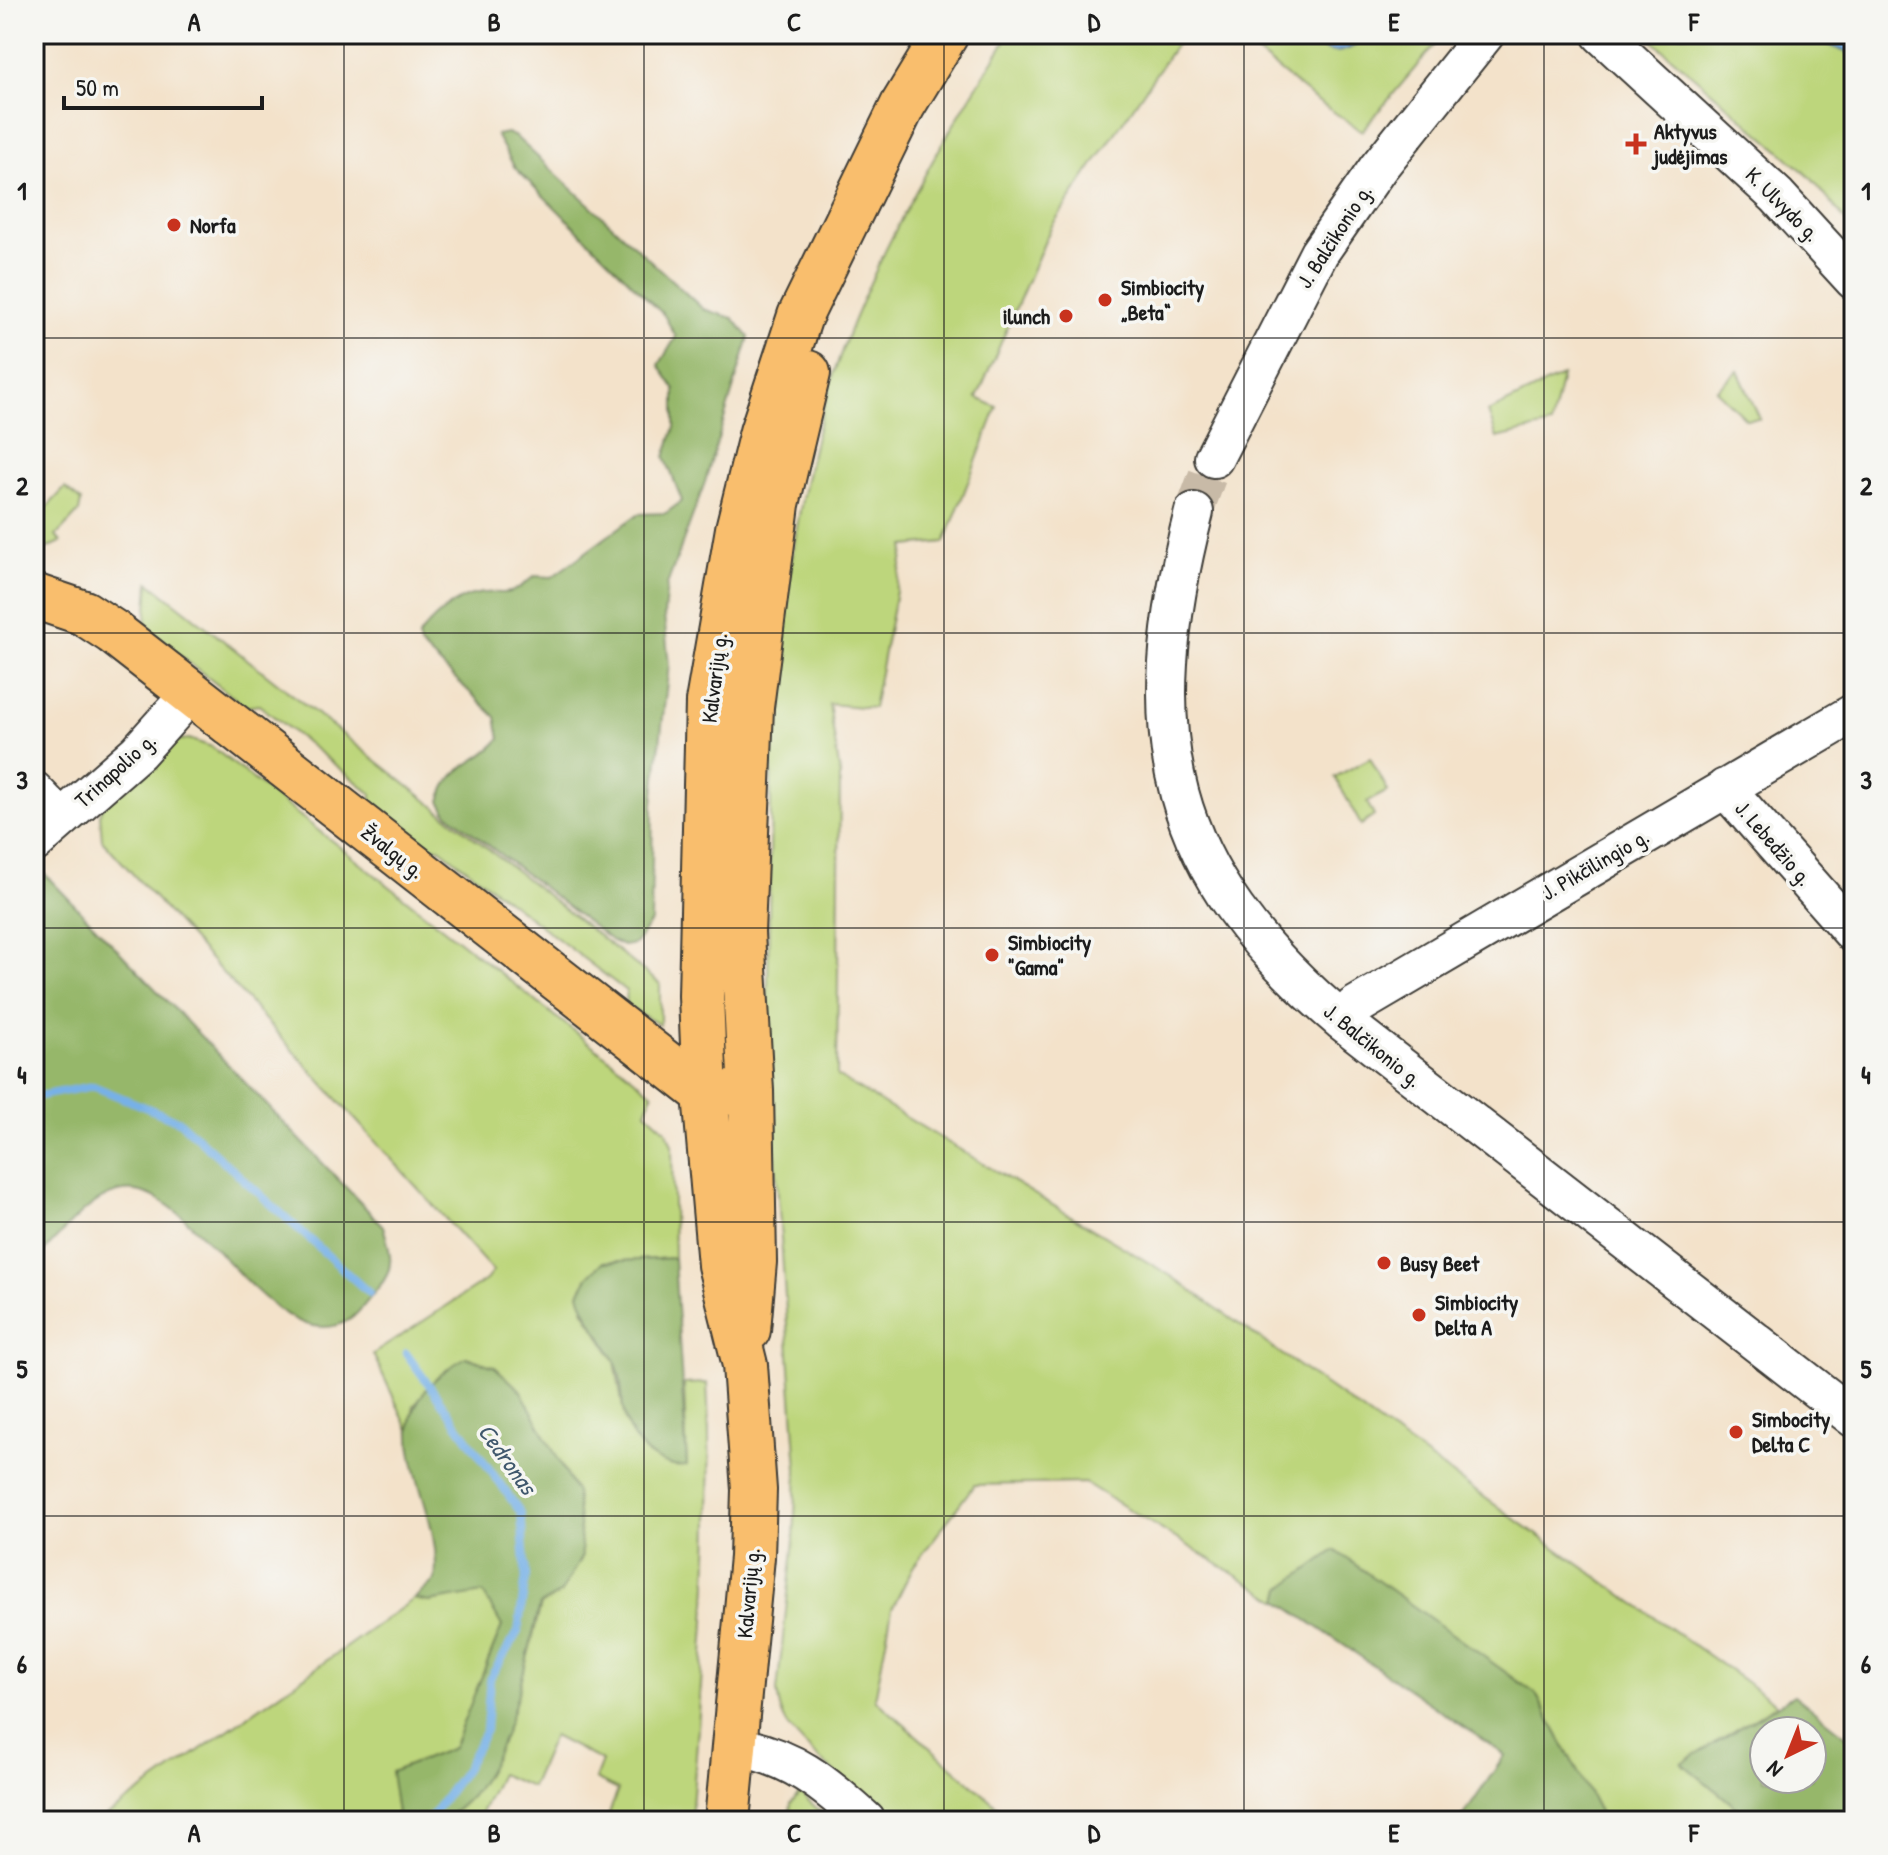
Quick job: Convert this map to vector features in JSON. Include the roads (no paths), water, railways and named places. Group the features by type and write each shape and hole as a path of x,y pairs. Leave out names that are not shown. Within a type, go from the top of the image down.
{"main road":[{"name":"Kalvarijų g.","path":"745,1365 720,1265 705,1094 701,996 708,702 738,529 762,432 800,316 903,105 946,34"},
{"name":"Kalvarijų g.","path":"727,1821 754,1490 745,1365 754,1262 751,1091 742,933 751,707 777,504 813,358 857,247 933,102 975,34"},
{"name":"Žvalgų g.","path":"34,596 84,613 705,1094"},
{"path":"708,702 751,707"},
{"path":"705,1094 751,1091"}],"street":[{"name":"J. Balčikonio g.","path":"1214,458 1319,253 1378,168 1485,34"},
{"name":"K. Ulvydo g.","path":"1601,34 1777,196 1854,280"},
{"name":"J. Balčikonio g.","path":"1194,512 1175,599 1168,687 1169,755 1186,821 1238,915 1263,948 1342,1021 1854,1418"},
{"name":"Trinapolio g.","path":"48,831 138,752 191,693"},
{"name":"J. Pikčilingio g.","path":"1342,1021 1354,1007 1854,713"},
{"name":"J. Lebedžio g.","path":"1725,788 1854,934"},
{"path":"34,791 48,831"},
{"path":"735,1746 764,1752 798,1765 866,1821"}],"water":[{"path":"1321,34 1370,34 1353,46 1334,52 1321,48"},
{"path":"1804,34 1854,34 1854,54 1850,54"}],"waterway":[{"name":"Cedronas","path":"34,1097 93,1086 179,1121 369,1293"},
{"name":"Cedronas","path":"406,1353 521,1513 526,1576 518,1632 490,1678 486,1730 465,1769 428,1821"}],"tunnel":[{"path":"1194,512 1214,458"}],"place":[{"name":"Aktyvus judėjimas","path":"1636,144"},
{"name":"Norfa","path":"174,225"},
{"name":"Simbiocity „Beta“","path":"1105,300"},
{"name":"ilunch","path":"1066,316"},
{"name":"Simbiocity \"Gama\"","path":"992,955"},
{"name":"Busy Beet","path":"1384,1263"},
{"name":"Simbiocity Delta A","path":"1419,1315"},
{"name":"Simbocity Delta C","path":"1736,1432"}]}
